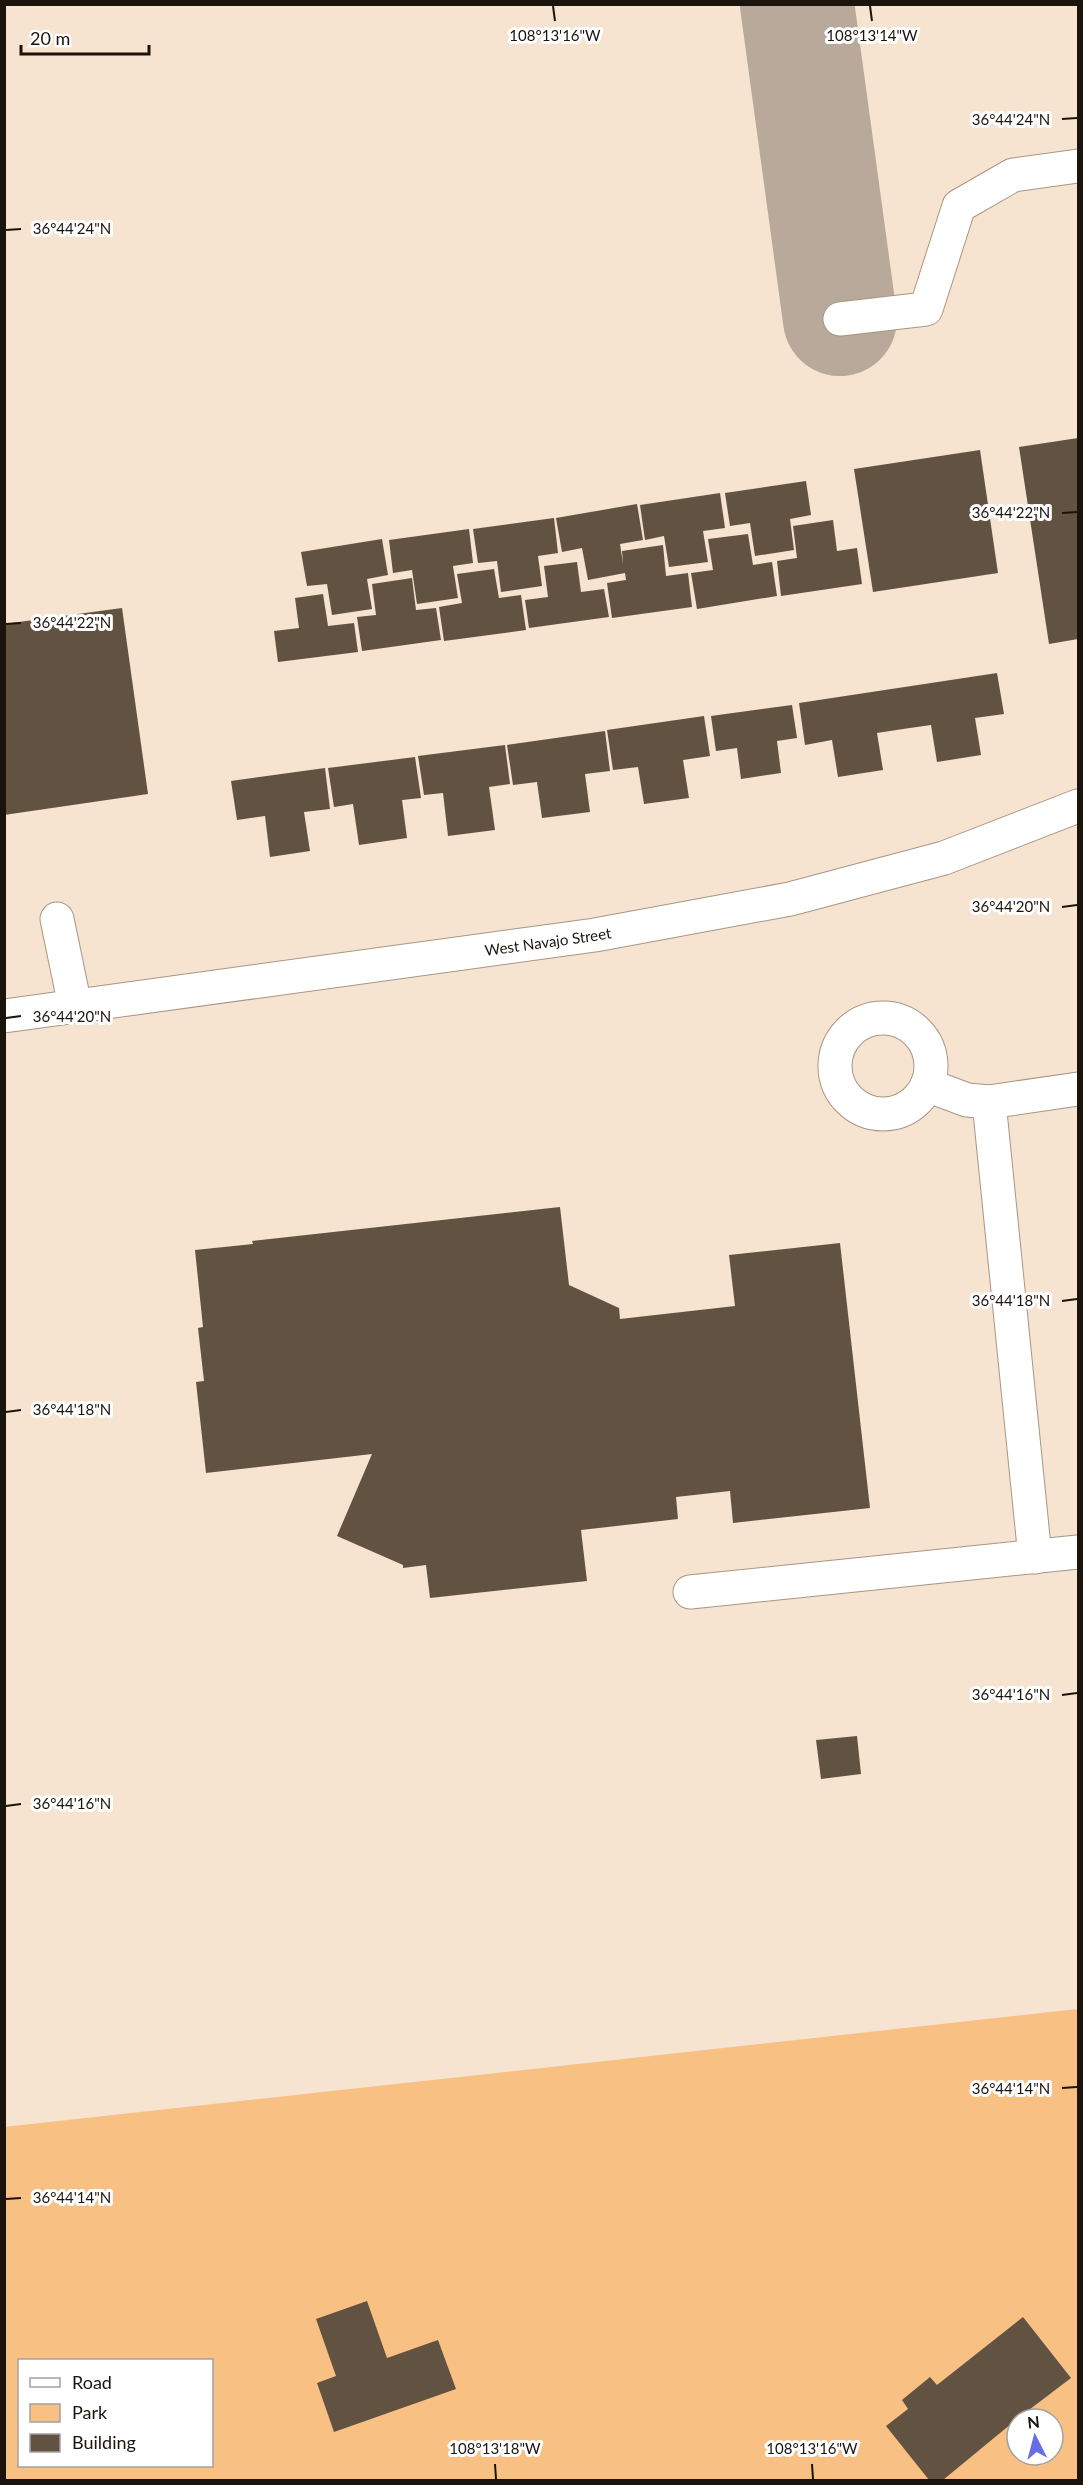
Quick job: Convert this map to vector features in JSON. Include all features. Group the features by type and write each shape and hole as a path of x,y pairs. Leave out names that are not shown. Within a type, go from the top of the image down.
{"street":[{"path":"840,319 926,309 959,206 1013,176 1078,166"},
{"name":"West Navajo Street","path":"4,1016 595,935 790,899 944,858 1078,806"},
{"path":"57,919 75,1006"},
{"path":"927,1086 967,1100 989,1102 1078,1089"},
{"path":"989,1102 1035,1557"},
{"path":"690,1592 1078,1552"}],"green space":[{"path":"1078,2009 1078,2480 5,2480 4,2127"}],"building":[{"path":"1078,438 1078,639 1049,644 1019,447"},
{"path":"980,450 998,573 873,592 854,469"},
{"path":"806,481 811,515 790,519 794,550 755,556 750,523 730,526 725,493"},
{"path":"720,493 725,528 703,531 708,562 669,567 664,536 645,540 640,505"},
{"path":"637,504 643,540 620,544 623,564 622,551 663,545 666,576 688,573 692,607 612,618 607,583 626,580 625,573 588,580 582,548 562,552 556,518"},
{"path":"554,518 558,553 538,556 542,586 501,592 497,561 478,563 473,529"},
{"path":"833,520 837,551 857,548 862,584 781,596 777,561 797,558 793,526"},
{"path":"469,529 473,563 453,566 458,598 417,604 412,570 393,573 389,540"},
{"path":"748,534 753,565 772,562 777,596 697,609 691,573 713,570 708,539"},
{"path":"382,539 388,575 367,579 372,609 332,615 327,584 307,586 301,552"},
{"path":"577,562 581,592 604,589 609,617 529,628 525,600 548,597 544,566"},
{"path":"494,569 499,598 521,595 526,630 444,641 439,607 462,603 457,574"},
{"path":"412,578 416,610 436,608 441,640 362,651 357,617 376,615 372,584"},
{"path":"323,594 328,626 354,623 358,652 278,662 274,631 299,628 295,598"},
{"path":"122,608 148,794 4,815 4,624"},
{"path":"997,673 1004,714 975,718 981,755 937,762 931,725 877,733 883,770 838,777 832,740 805,745 799,703"},
{"path":"792,705 797,738 777,741 781,773 741,779 737,748 716,751 711,716"},
{"path":"704,716 710,756 683,760 689,798 644,804 638,767 613,770 607,730"},
{"path":"605,731 610,771 585,774 590,812 542,818 537,782 513,785 507,745"},
{"path":"505,745 510,784 489,787 495,830 448,836 443,793 424,795 418,756"},
{"path":"415,757 421,798 402,800 407,838 359,845 353,804 334,807 328,768"},
{"path":"325,768 330,809 304,812 310,851 270,857 265,816 237,820 231,781"},
{"path":"560,1207 569,1285 619,1308 620,1319 735,1306 729,1255 840,1243 870,1508 733,1523 730,1491 676,1497 678,1519 581,1530 587,1581 430,1598 426,1565 403,1568 403,1565 337,1536 372,1454 206,1473 196,1382 204,1381 198,1328 203,1327 195,1250 253,1244 252,1241"},
{"path":"857,1736 861,1774 821,1779 816,1740"},
{"path":"367,2301 387,2358 438,2340 456,2389 334,2432 317,2383 336,2376 316,2319"},
{"path":"1023,2317 1071,2378 1033,2407 1005,2407 1005,2429 943,2480 929,2480 886,2426 908,2409 902,2400 930,2377 937,2385"}],"taxiway":[{"path":"797,4 840,319"}]}
